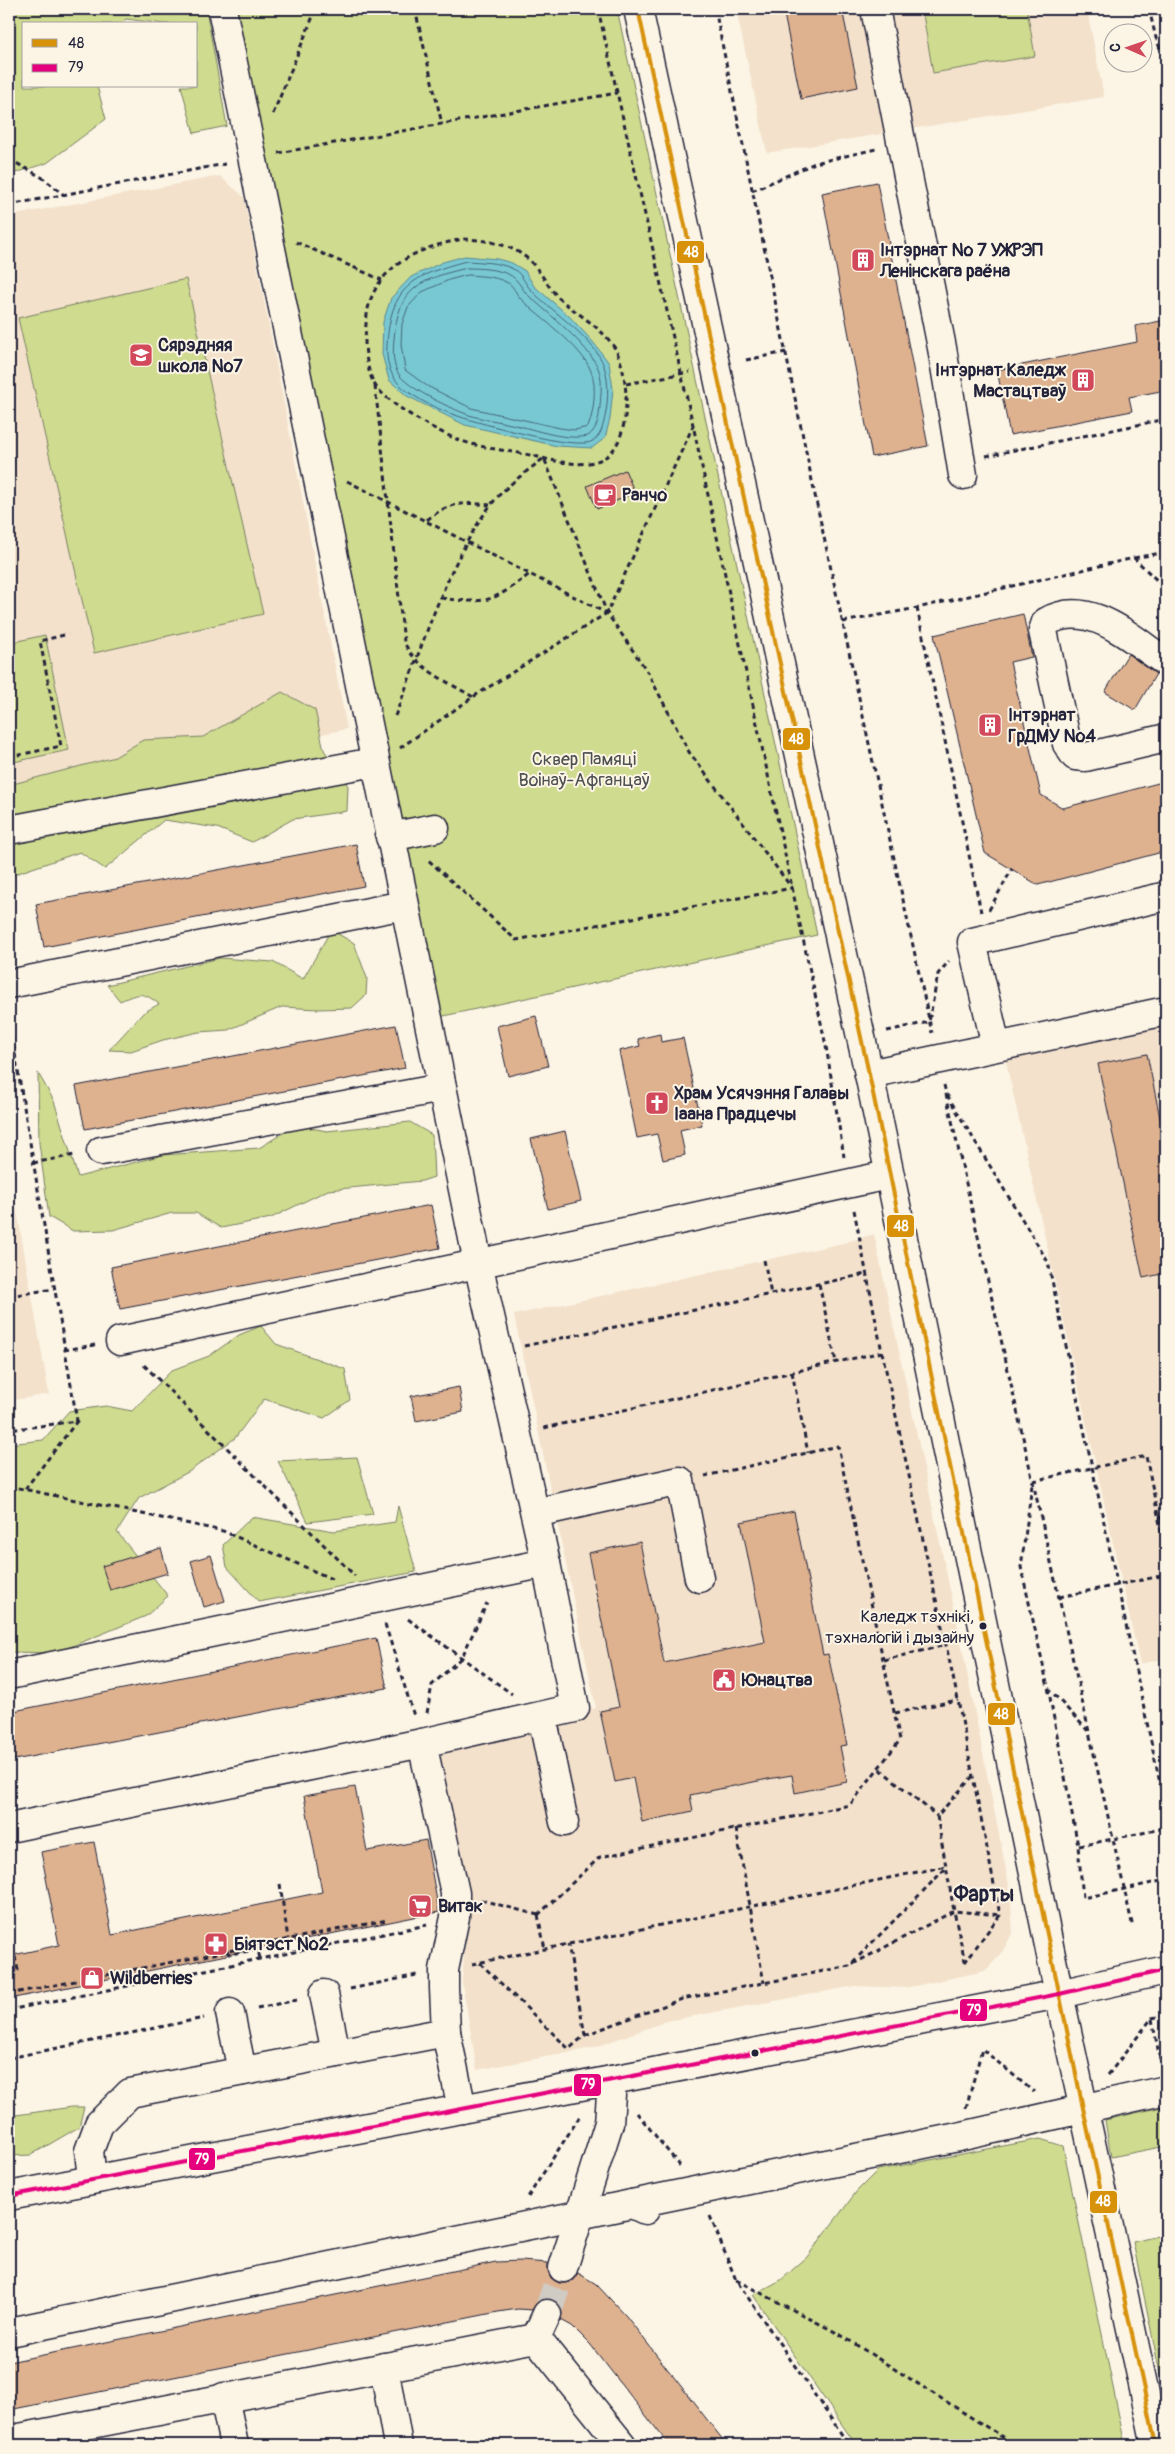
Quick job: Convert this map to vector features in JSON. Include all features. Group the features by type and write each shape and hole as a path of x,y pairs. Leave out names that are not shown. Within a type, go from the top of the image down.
{"street":[{"path":"9,1828 422,1743 575,1708 546,1563 478,1263 390,837 383,758 263,156 222,9"},
{"path":"638,9 869,1074 888,1174 1060,1994 1071,2111 1156,2445"},
{"path":"875,9 942,348 962,468"},
{"path":"1166,662 1101,619 1085,614 1059,615 1046,622 1043,631 1067,744 1075,756 1086,757 1166,738"},
{"path":"9,830 383,758"},
{"path":"390,837 435,828"},
{"path":"996,1046 972,942 1166,896"},
{"path":"9,984 404,905"},
{"path":"869,1074 1166,1011"},
{"path":"101,1151 442,1088"},
{"path":"120,1341 888,1174"},
{"path":"534,1513 680,1481 699,1578"},
{"path":"9,1675 546,1563"},
{"path":"542,1716 564,1822"},
{"path":"422,1743 455,1893 455,1917 444,1970 446,2032 462,2108"},
{"path":"9,2196 1060,1994 1166,1970"},
{"path":"324,1994 336,2053"},
{"path":"230,2013 242,2071"},
{"path":"92,2180 89,2151 99,2124 130,2093 446,2032"},
{"path":"563,2268 582,2214 609,2123 612,2080"},
{"path":"9,2332 582,2214 638,2207 700,2191 958,2137 1071,2111 1164,2080"},
{"path":"9,2440 384,2367 541,2326 622,2445"},
{"path":"384,2367 398,2445"},
{"path":"224,2397 234,2445"}],"path":[{"path":"271,117 316,9"},
{"path":"415,9 442,124"},
{"path":"598,9 682,374 826,1046 866,1274 974,1775 1000,1915 965,1962 937,1816 880,1769"},
{"path":"715,9 929,1022 1133,1928"},
{"path":"1149,9 1156,38 1166,64"},
{"path":"9,205 263,156 617,93"},
{"path":"752,191 815,163 861,151 902,145"},
{"path":"9,159 43,178 64,195"},
{"path":"290,239 382,280"},
{"path":"375,386 396,405 455,438 570,464 592,463 608,455 623,432 626,384 623,368 613,345 590,321 559,298 528,259 507,247 479,240 464,239 439,243 416,253 394,267 373,294 366,317 365,349 375,386 400,626 404,642 409,653 417,661 474,697"},
{"path":"746,360 786,352"},
{"path":"626,384 690,372"},
{"path":"962,468 1166,419"},
{"path":"383,758 474,697 607,613 693,425"},
{"path":"392,724 441,598 467,540 490,505 513,482 544,458"},
{"path":"544,458 607,613 647,671 689,752 792,888"},
{"path":"346,480 607,613"},
{"path":"427,520 451,504 490,505"},
{"path":"843,622 917,608 1166,552"},
{"path":"1134,558 1166,589"},
{"path":"441,598 472,602 496,598 531,573"},
{"path":"917,608 983,922"},
{"path":"9,757 62,746 40,640 68,634"},
{"path":"424,857 516,940 792,888"},
{"path":"987,914 1012,869"},
{"path":"929,1022 938,974 951,959"},
{"path":"9,1018 77,1420 25,1489"},
{"path":"945,1091 1048,1262 1166,1811"},
{"path":"33,1163 101,1151"},
{"path":"764,1260 771,1294"},
{"path":"499,1351 866,1274"},
{"path":"819,1284 836,1362"},
{"path":"9,1296 54,1289"},
{"path":"120,1341 377,1598 462,1656 542,1716"},
{"path":"517,1434 882,1352"},
{"path":"792,1372 808,1453"},
{"path":"9,1430 77,1420"},
{"path":"538,1915 600,1857 850,1806 880,1769 900,1740 838,1446 680,1481"},
{"path":"1033,1481 1146,1456 1166,1554"},
{"path":"1033,1481 1021,1567 1048,1687 1078,1846 1083,1898 1166,1880"},
{"path":"9,1486 223,1531 377,1598 422,1743"},
{"path":"1159,1518 1166,1516"},
{"path":"422,1743 432,1685 462,1656 502,1572"},
{"path":"1059,1597 1166,1575"},
{"path":"884,1660 946,1645"},
{"path":"1048,1687 1089,1731"},
{"path":"895,1713 958,1700"},
{"path":"937,1816 974,1775"},
{"path":"1078,1846 1166,1828"},
{"path":"736,1829 764,1983"},
{"path":"444,1970 947,1866"},
{"path":"849,1966 947,1866"},
{"path":"280,1884 288,1939"},
{"path":"455,1893 538,1915"},
{"path":"479,1962 569,2049 585,2035 682,1999 849,1966 954,1911 1000,1915"},
{"path":"538,1915 545,1949"},
{"path":"9,1994 387,1920"},
{"path":"9,2010 430,1924 431,1934"},
{"path":"568,1944 585,2035"},
{"path":"226,1951 229,1954 258,1950 260,1959"},
{"path":"9,1972 18,1970 14,1953"},
{"path":"958,2137 982,2049 1071,2111 1152,2018 1166,2015"},
{"path":"1152,2018 1164,2080"},
{"path":"638,2113 700,2191 736,2280 849,2445"},
{"path":"527,2199 580,2116"},
{"path":"736,2280 839,2334 1014,2445"}],"shaded area":[{"path":"736,9 1087,9 1104,97 767,153"},
{"name":"Сярэдняя школа №7","path":"220,176 244,197 347,729 9,797 9,216"},
{"path":"1166,1005 1166,1658 1140,1664 1001,1039"},
{"path":"9,1165 49,1394 9,1401"},
{"path":"874,1234 958,1627 1010,1890 1013,1932 1002,1953 985,1971 905,1988 855,1986 667,2021 593,2048 477,2070 462,1982 469,1885 437,1748 596,1708 514,1315 843,1243"}],"green space":[{"path":"9,9 206,9 227,126 194,133 182,88 198,88 198,22 149,22 126,19 123,22 22,22 22,88 98,88 106,119 47,163 9,175"},
{"name":"Сквер Памяці Воінаў-Афганцаў","path":"232,9 617,9 817,935 439,1017"},
{"path":"922,9 1027,9 1035,56 933,73"},
{"path":"186,279 263,614 94,653 18,318"},
{"path":"45,635 69,750 9,763 9,643"},
{"path":"282,692 315,710 324,750 348,786 347,811 293,819 252,842 217,828 164,820 105,869 80,852 12,875 9,871 9,785 115,757 143,740 203,737"},
{"path":"331,930 354,943 367,978 366,995 352,1008 282,1007 228,1030 199,1032 163,1040 131,1051 109,1050 143,1013 159,1004 144,995 132,996 120,1001 107,985 220,958 273,962 303,979"},
{"path":"38,1073 54,1101 78,1177 163,1155 259,1148 296,1125 327,1131 410,1122 432,1135 434,1177 422,1181 328,1190 271,1218 221,1228 196,1213 172,1213 113,1230 73,1231 49,1217 39,1143"},
{"path":"261,1326 276,1344 345,1369 350,1400 324,1418 264,1399 235,1438 190,1471 139,1498 117,1532 168,1596 146,1616 55,1653 9,1652 9,1444 43,1440 69,1411 106,1406 132,1411 172,1370 209,1356 239,1335"},
{"path":"357,1457 373,1514 308,1522 278,1461"},
{"path":"398,1506 416,1572 259,1602 227,1567 223,1545 252,1517 334,1531 395,1522"},
{"path":"1166,2106 1166,2146 1111,2157 1105,2120"},
{"path":"84,2107 79,2127 31,2155 9,2156 9,2116"},
{"path":"1040,2139 1063,2146 1125,2445 856,2445 753,2295 781,2280 807,2257 857,2191 878,2170"},
{"path":"1166,2234 1166,2403 1133,2242"}],"water":[{"path":"465,256 497,259 512,263 525,271 534,286 569,316 609,363 613,389 610,419 605,438 592,448 557,446 465,425 407,396 389,380 382,354 383,322 391,298 411,277 443,262"}],"building":[{"path":"783,9 842,9 858,87 801,99"},
{"name":"Інтэрнат № 7 УЖРЭП Ленінскага раёна","path":"877,182 928,446 872,457 822,193"},
{"name":"Інтэрнат Каледж Мастацтваў","path":"1166,320 1166,390 1129,397 1132,411 1010,435 997,370 1137,342 1135,326"},
{"path":"625,470 635,493 597,509 587,486"},
{"name":"Інтэрнат ГрДМУ №4","path":"1023,614 1032,657 1010,662 1041,795 1063,808 1166,781 1166,851 1038,885 985,853 934,635"},
{"path":"1128,654 1156,674 1135,710 1105,692"},
{"path":"356,844 364,886 44,947 36,904"},
{"path":"536,1016 548,1066 508,1076 497,1026"},
{"path":"396,1025 405,1068 85,1129 76,1086"},
{"name":"Храм Усячэння Галавы Іаана Прадцечы","path":"660,1034 661,1042 683,1038 702,1125 680,1130 685,1155 663,1160 657,1134 637,1138 619,1051 640,1046 638,1039"},
{"path":"1147,1054 1166,1147 1166,1273 1143,1278 1098,1064"},
{"path":"565,1131 581,1201 548,1209 531,1139"},
{"path":"431,1205 440,1248 120,1309 111,1267"},
{"path":"459,1387 463,1412 416,1421 411,1396"},
{"name":"Юнацтва","path":"794,1511 823,1655 828,1654 847,1745 840,1746 847,1782 795,1793 792,1775 768,1779 690,1795 693,1811 642,1822 633,1778 615,1782 600,1711 619,1707 588,1553 640,1542 664,1663 765,1642 741,1522"},
{"path":"161,1548 168,1573 110,1590 102,1566"},
{"path":"211,1555 225,1601 204,1607 191,1561"},
{"path":"376,1638 387,1688 9,1761 9,1712"},
{"path":"355,1787 367,1851 426,1840 439,1912 9,1999 9,1956 59,1945 41,1852 94,1842 112,1935 322,1892 304,1796"},
{"path":"496,2262 548,2263 548,2271 551,2278 559,2283 567,2283 573,2280 578,2273 596,2284 626,2316 727,2445 669,2445 590,2344 572,2326 561,2320 562,2312 559,2305 554,2300 546,2298 538,2302 532,2310 518,2309 498,2312 9,2410 9,2362"}],"tunnel":[{"path":"547,2314 563,2268"}],"transit line":[{"name":"48","path":"638,9 869,1074 1083,2108 1156,2445"},
{"name":"79","path":"9,2196 1059,1994 1166,1970"}],"place":[{"name":"Інтэрнат № 7 УЖРЭП Ленінскага раёна","path":"863,260"},
{"name":"Сярэдняя школа №7","path":"141,355"},
{"name":"Інтэрнат Каледж Мастацтваў","path":"1083,380"},
{"name":"Ранчо","path":"605,495"},
{"name":"Інтэрнат ГрДМУ №4","path":"990,725"},
{"name":"Храм Усячэння Галавы Іаана Прадцечы","path":"657,1103"},
{"name":"Каледж тэхнікі, тэхналогій і дызайну","path":"983,1626"},
{"name":"Юнацтва","path":"724,1680"},
{"name":"Витак","path":"420,1906"},
{"name":"Біятэст №2","path":"216,1944"},
{"name":"Wildberries","path":"92,1978"}],"district":[{"name":"Фарты","path":"984,1894"}]}
